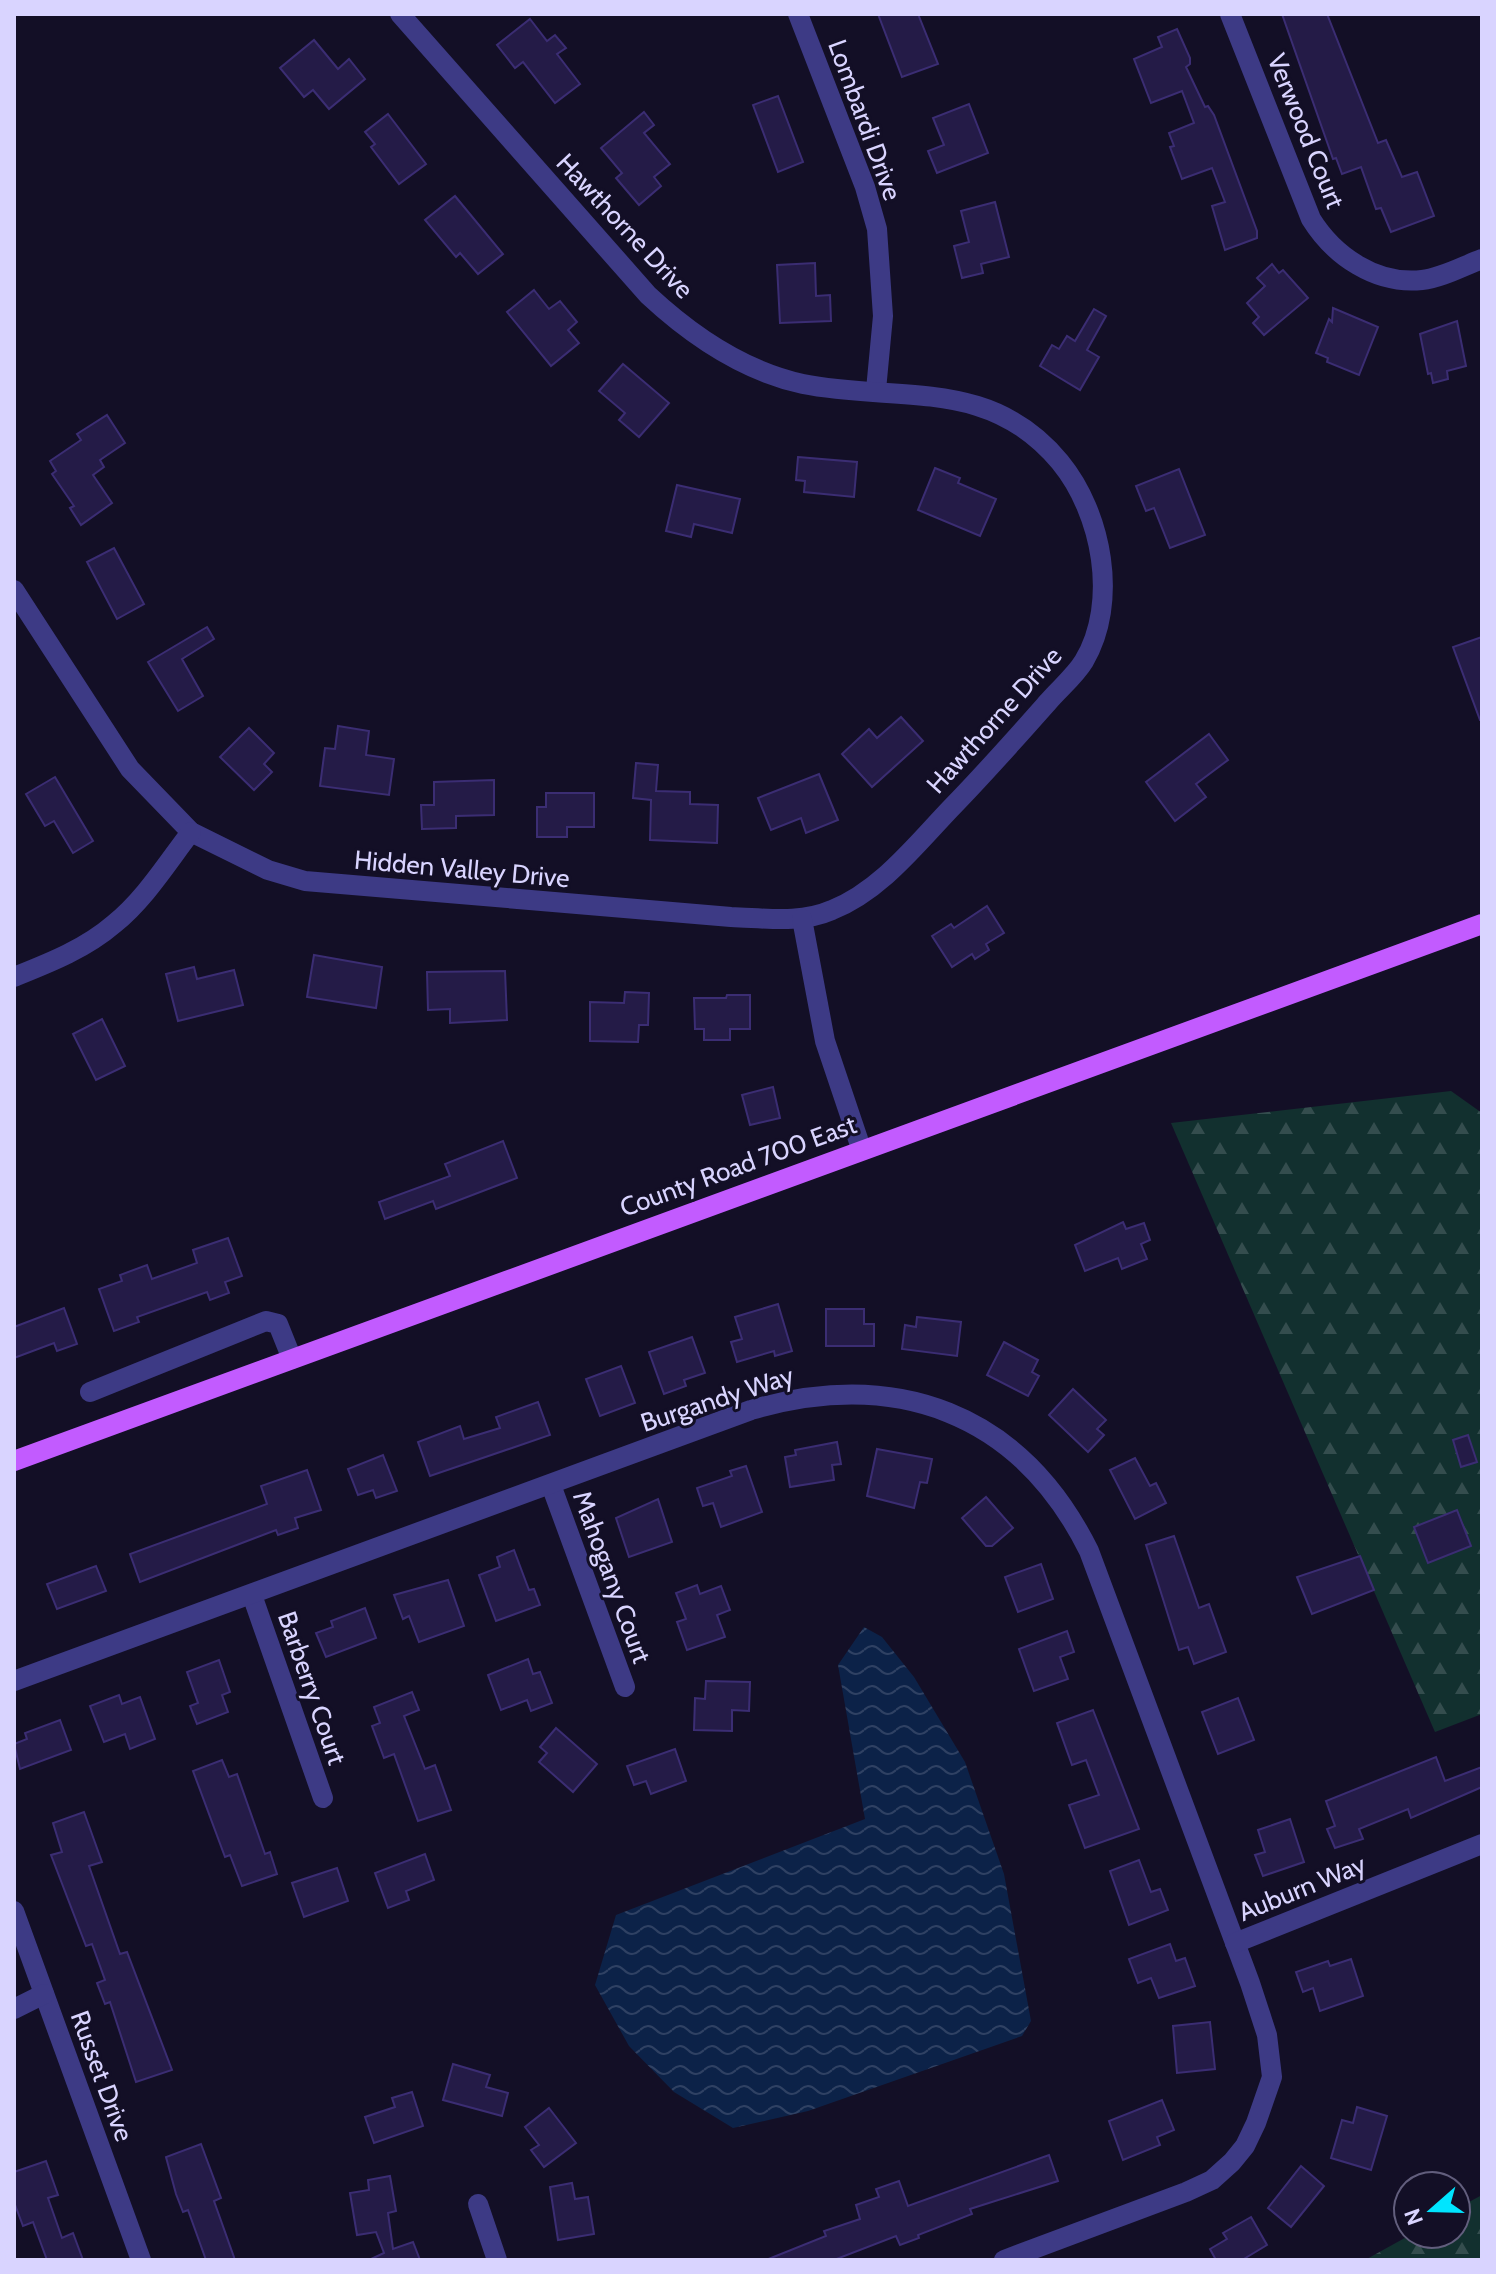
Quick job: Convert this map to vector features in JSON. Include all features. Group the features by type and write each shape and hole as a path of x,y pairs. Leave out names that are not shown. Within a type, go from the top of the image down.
{"main road":[{"name":"County Road 700 East","path":"14,1461 861,1148 1482,924"}],"street":[{"name":"Hawthorne Drive","path":"400,14 670,316 720,351 775,376 805,384 967,401 1009,419 1046,447 1074,482 1093,525 1101,571 1098,617 1084,662 988,770 869,890 836,909 802,919"},
{"name":"Lombardi Drive","path":"798,14 865,187 877,229 883,316 876,390"},
{"name":"Verwood Court","path":"1230,14 1311,219 1330,245 1357,265 1399,280 1432,278 1482,259"},
{"name":"Hidden Valley Drive","path":"14,590 130,769 191,832 268,870 305,881 466,896 802,919"},
{"path":"14,977 64,956 115,924 138,901 191,832"},
{"path":"802,919 825,1041 861,1148"},
{"path":"90,1392 266,1321 278,1324 292,1359"},
{"name":"Burgandy Way","path":"14,1681 751,1410 798,1396 847,1393 916,1401 959,1417 1003,1443 1051,1487 1089,1551 1235,1943"},
{"name":"Mahogany Court","path":"551,1485 625,1687"},
{"name":"Barberry Court","path":"252,1595 323,1798"},
{"name":"Auburn Way","path":"1004,2260 1212,2180 1245,2146 1265,2100 1272,2077 1272,2061 1267,2035 1235,1943 1482,1844"},
{"name":"Russet Drive","path":"14,1911 141,2260"},
{"path":"14,2009 44,1994"},
{"path":"478,2204 497,2260"}],"green space":[{"path":"1451,1091 1482,1113 1482,1714 1435,1732 1171,1123"},
{"path":"1482,2195 1482,2260 1365,2260 1392,2245 1392,2250 1472,2250 1472,2200"}],"water":[{"path":"864,1627 882,1637 914,1677 965,1762 1004,1874 1031,2021 1022,2036 808,2111 733,2128 674,2092 629,2046 595,1985 616,1915 865,1819 838,1665"}],"building":[{"path":"878,14 918,14 938,64 902,77"},
{"path":"1282,14 1327,14 1378,143 1386,140 1402,177 1417,172 1434,216 1391,232 1381,208 1376,209 1361,167 1342,174 1336,158 1333,159"},
{"path":"530,19 547,41 555,35 566,48 557,54 580,84 555,103 523,62 515,68 497,45"},
{"path":"1177,29 1190,58 1190,64 1186,67 1205,107 1208,106 1214,115 1257,231 1257,238 1225,250 1212,206 1225,202 1212,168 1182,179 1170,147 1174,146 1169,133 1194,123 1182,91 1151,103 1134,59 1162,47 1158,37"},
{"path":"314,40 338,69 349,59 365,79 329,109 313,90 304,97 280,68"},
{"path":"778,96 803,162 778,172 753,105"},
{"path":"969,104 988,153 937,173 928,151 944,145 933,118"},
{"path":"644,112 654,125 644,133 670,164 654,177 661,186 639,205 616,178 622,173 601,148"},
{"path":"388,114 426,164 399,184 371,147 375,144 365,132"},
{"path":"455,196 503,254 478,274 460,253 456,257 425,220"},
{"path":"995,202 1009,257 981,264 983,273 962,278 954,246 969,242 961,211"},
{"path":"815,263 816,296 830,295 831,321 780,323 777,265"},
{"path":"1272,264 1279,273 1283,270 1308,298 1264,335 1253,323 1259,317 1247,303 1265,286 1257,278"},
{"path":"534,290 549,309 560,301 577,322 568,330 579,343 551,366 507,312"},
{"path":"1333,308 1378,327 1359,375 1327,362 1328,358 1316,353 1329,319 1332,322"},
{"path":"1094,309 1106,316 1087,350 1099,357 1080,390 1040,366 1052,345 1059,349 1067,336 1075,341"},
{"path":"1457,321 1466,366 1447,371 1448,379 1433,383 1431,373 1428,374 1420,334"},
{"path":"623,364 669,403 639,437 619,420 625,413 599,391"},
{"path":"107,415 125,443 100,460 104,467 93,475 112,503 81,525 70,508 74,506 52,474 56,471 50,461 81,440 77,434"},
{"path":"798,457 857,462 854,497 804,492 805,481 796,480"},
{"path":"935,468 960,478 958,483 996,499 980,536 918,510"},
{"path":"1179,469 1205,535 1170,548 1154,508 1146,511 1136,486"},
{"path":"677,485 740,499 732,533 694,524 691,537 666,531"},
{"path":"114,548 144,604 117,619 87,562"},
{"path":"207,627 214,639 182,659 203,696 178,711 148,662"},
{"path":"1482,637 1482,720 1480,720 1453,647"},
{"path":"901,717 923,741 872,787 842,754 869,729 877,738"},
{"path":"338,726 369,731 366,755 394,759 389,795 320,786 325,748 335,749"},
{"path":"249,728 274,753 264,764 272,772 254,790 220,757"},
{"path":"1209,734 1228,760 1196,784 1206,797 1175,821 1146,782"},
{"path":"636,763 658,765 656,791 690,792 690,804 718,805 717,843 650,840 651,800 633,798"},
{"path":"819,774 838,820 806,833 801,818 771,830 758,798"},
{"path":"55,777 93,841 73,853 54,821 45,826 26,794"},
{"path":"494,780 494,815 456,816 456,828 422,829 421,805 434,805 434,782"},
{"path":"546,793 594,793 594,827 567,827 567,837 537,837 537,807 546,807"},
{"path":"987,906 1004,933 986,944 989,950 975,959 972,954 952,967 932,936 951,924 954,928"},
{"path":"314,955 382,967 376,1008 307,997"},
{"path":"194,967 197,979 234,970 243,1005 178,1021 166,974"},
{"path":"505,971 507,1020 450,1023 450,1009 428,1010 427,972"},
{"path":"625,992 649,993 648,1025 639,1025 638,1042 590,1041 590,1002 624,1003"},
{"path":"727,995 750,995 750,1029 730,1029 730,1040 704,1040 704,1029 695,1029 694,998 726,998"},
{"path":"102,1019 125,1066 96,1080 73,1034"},
{"path":"773,1087 780,1118 750,1125 742,1095"},
{"path":"503,1141 517,1178 436,1209 433,1201 385,1219 379,1202 450,1176 445,1164"},
{"path":"1123,1222 1126,1229 1144,1223 1150,1240 1141,1244 1147,1259 1122,1269 1118,1258 1085,1271 1075,1245"},
{"path":"228,1238 242,1276 225,1282 229,1293 210,1300 207,1292 137,1317 139,1322 114,1331 99,1289 122,1281 120,1275 147,1265 152,1279 197,1263 193,1250"},
{"path":"778,1304 792,1351 775,1356 774,1351 737,1362 731,1342 742,1339 735,1317"},
{"path":"64,1308 77,1344 57,1351 54,1343 14,1358 14,1327"},
{"path":"826,1309 864,1309 864,1324 874,1324 874,1346 826,1346"},
{"path":"917,1317 961,1322 957,1356 902,1349 905,1325 916,1327"},
{"path":"692,1337 705,1373 684,1380 686,1386 664,1394 649,1352"},
{"path":"1004,1342 1038,1360 1032,1372 1039,1376 1028,1396 987,1375"},
{"path":"621,1366 635,1403 600,1416 586,1379"},
{"path":"1073,1389 1106,1420 1097,1429 1104,1435 1088,1452 1049,1415"},
{"path":"538,1402 550,1435 430,1476 418,1442 460,1426 464,1439 500,1428 496,1417"},
{"path":"1468,1435 1477,1462 1461,1467 1453,1440"},
{"path":"837,1442 841,1464 832,1465 834,1480 790,1487 785,1457 796,1455 795,1450"},
{"path":"877,1449 932,1459 927,1483 920,1482 914,1508 867,1496"},
{"path":"383,1455 397,1491 376,1498 373,1490 358,1495 348,1469"},
{"path":"1135,1458 1150,1486 1156,1483 1166,1503 1135,1519 1110,1470"},
{"path":"746,1466 762,1512 721,1527 713,1503 703,1506 697,1488 732,1476 730,1471"},
{"path":"307,1470 321,1510 295,1518 298,1528 278,1535 276,1530 140,1582 130,1554 267,1504 261,1486"},
{"path":"986,1497 1013,1528 992,1546 986,1546 962,1518"},
{"path":"658,1499 672,1542 629,1557 616,1518"},
{"path":"1457,1510 1471,1546 1428,1563 1414,1527"},
{"path":"1174,1536 1199,1608 1209,1604 1226,1652 1194,1664 1188,1647 1179,1650 1146,1545"},
{"path":"514,1550 529,1590 534,1589 540,1605 496,1621 479,1575 500,1567 497,1557"},
{"path":"1360,1556 1374,1590 1312,1614 1297,1577"},
{"path":"1041,1564 1053,1599 1018,1612 1005,1577"},
{"path":"96,1566 106,1591 57,1609 47,1584"},
{"path":"448,1580 464,1626 419,1642 409,1616 403,1619 394,1595"},
{"path":"697,1585 700,1594 721,1586 730,1610 717,1615 725,1637 687,1650 677,1622 686,1619 676,1593"},
{"path":"365,1608 376,1638 326,1657 316,1633 333,1627 331,1621"},
{"path":"1067,1631 1074,1652 1060,1657 1068,1679 1034,1691 1019,1649"},
{"path":"528,1659 533,1674 540,1672 552,1703 531,1711 527,1700 501,1710 488,1675"},
{"path":"219,1660 230,1692 222,1695 228,1712 197,1724 190,1706 198,1703 187,1672"},
{"path":"706,1681 750,1682 749,1711 732,1710 732,1731 694,1730 695,1698 705,1699"},
{"path":"412,1692 419,1710 404,1716 425,1769 435,1765 451,1810 418,1821 394,1754 384,1758 372,1726 380,1723 374,1707"},
{"path":"119,1695 122,1704 140,1697 155,1739 130,1749 125,1734 104,1742 90,1706"},
{"path":"1238,1698 1254,1740 1218,1754 1202,1712"},
{"path":"1093,1710 1139,1829 1085,1848 1069,1805 1099,1795 1086,1760 1072,1765 1057,1723"},
{"path":"60,1720 71,1750 20,1769 14,1744 27,1739 25,1733"},
{"path":"556,1728 597,1764 573,1792 539,1762 547,1753 540,1747"},
{"path":"675,1749 686,1781 651,1794 646,1781 634,1785 627,1766"},
{"path":"1436,1757 1445,1781 1482,1767 1482,1787 1411,1818 1408,1809 1359,1829 1363,1839 1335,1848 1327,1829 1335,1826 1326,1801"},
{"path":"222,1760 229,1777 237,1774 265,1854 270,1852 277,1874 242,1886 230,1855 225,1857 193,1771"},
{"path":"84,1812 102,1862 89,1866 120,1954 127,1952 172,2070 136,2082 110,2002 105,2004 97,1983 105,1980 92,1944 86,1946 51,1855 62,1852 53,1823"},
{"path":"1290,1819 1304,1862 1263,1876 1255,1855 1265,1852 1258,1830"},
{"path":"425,1854 434,1880 406,1891 409,1900 388,1908 375,1873"},
{"path":"1139,1860 1151,1892 1160,1889 1168,1910 1129,1925 1110,1871"},
{"path":"337,1868 348,1901 304,1917 292,1883"},
{"path":"1170,1944 1176,1961 1185,1958 1195,1986 1159,1998 1151,1978 1138,1983 1129,1959"},
{"path":"1351,1959 1363,1996 1320,2011 1313,1988 1303,1992 1296,1972 1328,1961 1330,1966"},
{"path":"1210,2022 1215,2069 1177,2073 1173,2026"},
{"path":"453,2064 490,2075 486,2087 508,2093 502,2116 443,2100"},
{"path":"412,2092 423,2126 374,2143 365,2117 395,2107 392,2098"},
{"path":"1162,2100 1174,2130 1157,2137 1160,2145 1123,2160 1109,2121"},
{"path":"1357,2107 1387,2116 1371,2170 1331,2158 1342,2120 1353,2123"},
{"path":"549,2108 576,2143 544,2167 531,2150 539,2145 525,2127"},
{"path":"201,2144 221,2198 214,2201 235,2260 206,2260 188,2210 183,2212 176,2194 166,2157"},
{"path":"1049,2155 1058,2181 970,2209 972,2214 918,2235 919,2238 900,2245 896,2236 834,2260 766,2260 826,2236 824,2231 860,2219 856,2205 879,2197 876,2189 899,2181 908,2206"},
{"path":"46,2161 58,2195 48,2198 62,2238 73,2233 83,2260 47,2260 33,2222 23,2226 14,2202 14,2172"},
{"path":"1301,2166 1324,2186 1291,2227 1268,2208"},
{"path":"390,2176 396,2211 388,2213 393,2249 413,2242 420,2260 369,2260 384,2253 376,2232 357,2235 350,2193 369,2190 368,2180"},
{"path":"572,2183 575,2199 588,2197 594,2234 558,2240 550,2187"},
{"path":"1251,2217 1267,2245 1242,2260 1216,2260 1210,2249 1227,2239 1223,2233"}]}
